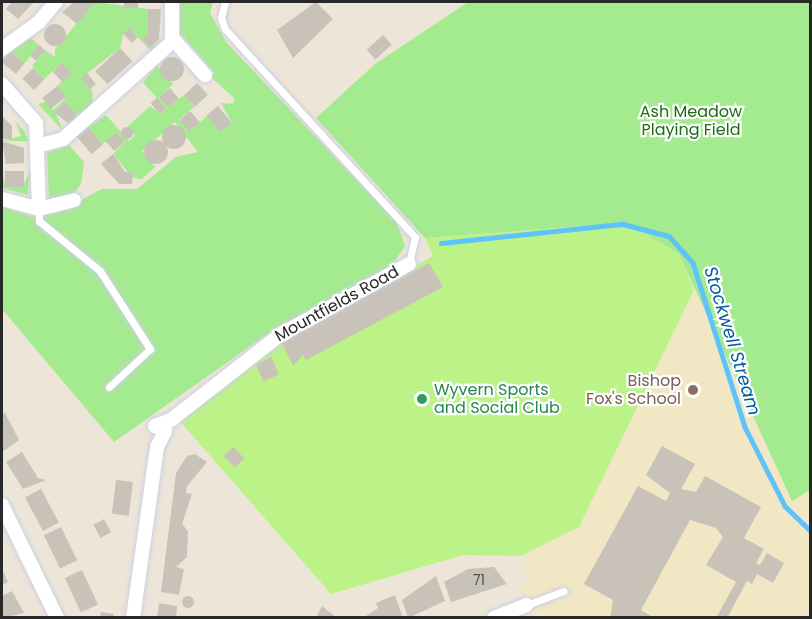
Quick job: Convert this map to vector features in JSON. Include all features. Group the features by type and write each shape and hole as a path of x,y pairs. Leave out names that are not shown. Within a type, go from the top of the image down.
{"street":[{"path":"2,49 39,22 56,2"},
{"path":"172,2 174,40 205,75"},
{"path":"41,145 63,139 174,40"},
{"path":"2,84 30,112 41,145 39,209"},
{"path":"2,200 39,209 74,200"},
{"name":"Mountfields Road","path":"133,618 157,447 165,431 155,426 171,420 281,334 409,264"},
{"path":"2,505 57,618"},
{"path":"494,618 511,615 527,606"}],"lane":[{"name":"Mountfields Road","path":"225,2 221,18 225,29 415,237 409,264"},
{"path":"39,209 39,221 100,271 150,349 109,387"},
{"path":"527,606 563,591"}],"shaded area":[{"name":"Bishop Fox's School","path":"694,290 791,500 810,490 810,617 531,617 520,586 530,581 521,556 579,527"}],"green space":[{"path":"95,2 148,9 148,34 142,40 150,48 163,39 151,51 129,28 124,32 120,48 81,78 92,90 93,103 78,116 65,102 55,111 63,131 38,104 46,102 53,110 66,98 57,86 71,73 62,63 44,79 32,66 45,50 55,57 55,49"},
{"path":"180,2 213,2 210,13 227,43 397,223 405,246 389,270 276,328 114,442 2,309 2,206 32,217 56,213 102,189 137,189 176,157 198,152 175,122 142,151 155,167 142,179 133,178 113,154 125,142 116,132 103,144 88,127 106,115 129,141 135,136 127,127 150,106 161,114 166,109 143,82 157,65 173,84 159,97 168,108 184,95 194,107 179,120 190,131 207,116 221,132 232,123 221,103 233,104 234,98 211,77 214,73 180,33"},
{"name":"Ash Meadow Playing Field","path":"468,2 810,2 810,490 792,501 679,254 626,223 425,238 316,118 375,64"},
{"path":"28,36 39,45 25,63 10,51"},
{"path":"15,121 29,141 2,141 21,136"},
{"path":"68,144 84,162 81,184 74,193 49,200 47,153"},
{"path":"2,171 6,187 23,186 30,171 28,195 2,188"},
{"name":"Wyvern Sports and Social Club","path":"626,223 679,254 694,290 579,527 521,556 463,555 331,594 177,418 272,345 433,256 425,238"}],"building":[{"path":"12,2 34,2 18,19 6,9"},
{"path":"74,2 95,2 77,24 62,12"},
{"path":"124,2 138,2 138,8 124,8"},
{"path":"316,2 333,19 293,58 277,30"},
{"path":"148,9 161,9 159,40 150,48 142,40 148,34"},
{"path":"55,24 63,27 66,35 63,43 55,46 47,43 44,35 47,27"},
{"path":"129,28 138,38 132,43 123,33"},
{"path":"383,35 392,45 375,59 367,50"},
{"path":"39,45 45,50 36,61 30,56"},
{"path":"120,48 132,61 107,84 95,71"},
{"path":"10,51 25,63 16,74 2,63"},
{"path":"172,57 181,60 184,69 181,78 172,81 163,78 160,69 163,60"},
{"path":"62,63 72,73 63,82 53,72"},
{"path":"33,68 44,79 34,90 22,79"},
{"path":"87,73 96,84 90,89 81,78"},
{"path":"197,83 208,95 195,107 184,95"},
{"path":"57,86 66,97 51,109 42,98"},
{"path":"170,88 179,99 168,108 159,97"},
{"path":"157,98 166,109 160,114 151,103"},
{"path":"65,102 78,116 69,124 54,112"},
{"path":"218,106 232,123 220,133 206,115"},
{"path":"190,111 200,122 190,132 180,120"},
{"path":"3,117 12,126 12,139 2,139"},
{"path":"174,125 179,126 185,132 185,142 179,148 174,149 169,148 163,142 162,137 163,132 169,126"},
{"path":"88,127 103,144 92,154 77,137"},
{"path":"129,127 133,133 129,139 125,139 121,131"},
{"path":"116,132 125,142 114,151 106,141"},
{"path":"156,140 161,141 167,147 167,157 161,163 156,164 151,163 145,157 144,152 145,147 151,141"},
{"path":"2,141 24,148 24,163 6,164"},
{"path":"113,154 125,172 133,172 132,184 119,184 101,164"},
{"path":"5,171 24,171 24,187 5,187"},
{"path":"429,263 443,287 306,360 303,355 293,366 281,341"},
{"path":"271,357 279,374 264,381 256,364"},
{"path":"5,413 19,440 2,452 2,415"},
{"path":"662,446 695,464 681,489 696,492 705,476 761,507 744,538 764,549 756,563 760,565 767,553 784,563 773,583 757,574 752,584 747,581 727,618 716,618 736,582 706,565 723,537 716,528 690,520 641,610 654,618 610,618 613,600 584,584 638,486 666,501 670,493 646,475"},
{"path":"233,447 244,458 235,468 224,456"},
{"path":"22,452 38,478 46,480 23,489 6,462"},
{"path":"195,454 207,462 187,486 186,493 192,494 182,524 188,531 187,557 176,567 184,569 179,595 161,592 176,473 187,456"},
{"path":"116,480 133,482 129,516 112,514"},
{"path":"41,489 59,523 43,531 25,497"},
{"path":"104,519 111,532 100,538 93,525"},
{"path":"61,527 77,560 60,569 44,535"},
{"path":"494,567 507,584 451,602 444,582 468,569"},
{"path":"2,569 8,582 2,585"},
{"path":"82,570 98,604 81,612 65,578"},
{"path":"436,576 445,601 408,618 402,600"},
{"path":"12,591 24,613 2,618 2,596"},
{"path":"395,595 403,618 363,618 378,608 376,603"},
{"path":"190,596 194,602 190,608 186,608 182,600"},
{"path":"159,603 177,606 176,618 157,618"},
{"path":"322,606 332,614 336,618 316,618"},
{"path":"101,612 114,614 113,618 100,618"}],"waterway":[{"name":"Stockwell Stream","path":"441,243 623,224 669,236 693,263 745,427 785,506 810,530"}],"place":[{"name":"Bishop Fox's School","path":"693,390"},
{"name":"Wyvern Sports and Social Club","path":"422,399"}]}
